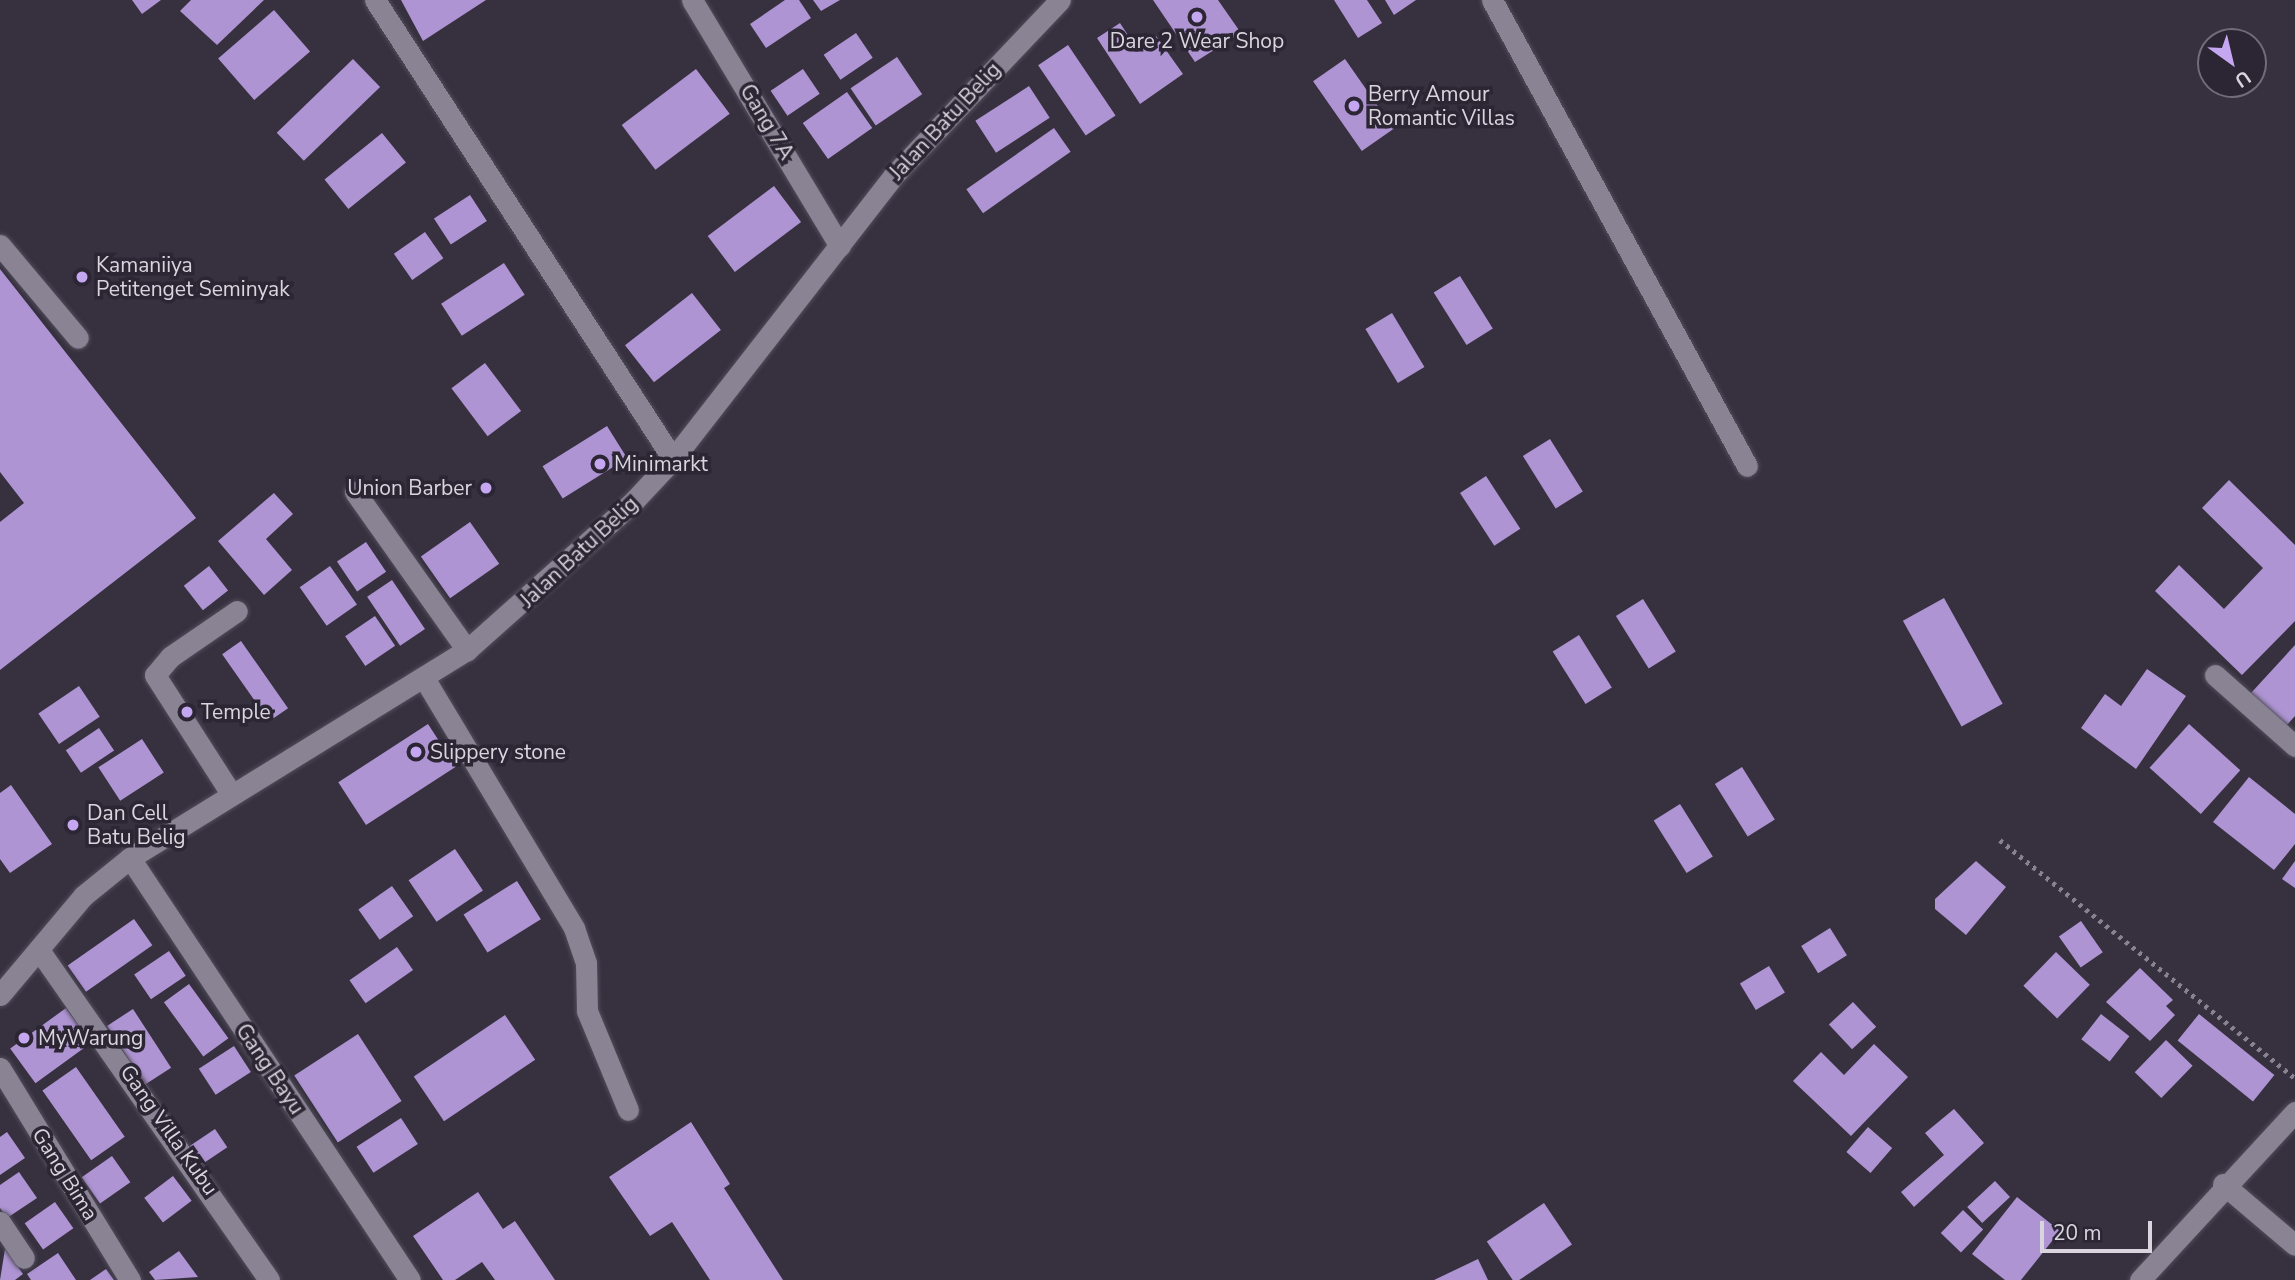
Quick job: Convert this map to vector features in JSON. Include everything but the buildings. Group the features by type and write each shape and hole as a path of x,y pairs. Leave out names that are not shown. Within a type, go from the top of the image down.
{"street":[{"path":"375,0 673,459"},
{"name":"Gang 7A","path":"692,0 840,246"},
{"name":"Jalan Batu Belig","path":"0,995 83,896 130,858 230,792 467,650 535,594 673,459 940,122 1060,0"},
{"path":"1492,0 1747,466"},
{"path":"0,245 78,338"},
{"path":"355,492 467,650"},
{"path":"230,792 155,675 170,657 237,611"},
{"path":"2215,675 2295,746"},
{"path":"424,678 574,928 586,963 587,1011 628,1110"},
{"name":"Gang Bayu","path":"130,858 410,1280"},
{"name":"Gang Villa Kubu","path":"39,950 269,1280"},
{"name":"Gang Bima","path":"0,1068 130,1280"},
{"path":"2140,1280 2223,1184 2295,1112"},
{"path":"2223,1184 2295,1245"},
{"path":"0,1222 24,1258"}],"path":[{"path":"2000,840 2295,1079"}],"place":[{"name":"Dare 2 Wear Shop","path":"1197,17"},
{"name":"Berry Amour Romantic Villas","path":"1354,106"},
{"name":"Kamaniiya Petitenget Seminyak","path":"82,277"},
{"name":"Minimarkt","path":"600,464"},
{"name":"Union Barber","path":"486,488"},
{"name":"Temple","path":"187,712"},
{"name":"Slippery stone","path":"416,752"},
{"name":"Dan Cell Batu Belig","path":"73,825"},
{"name":"MyWarung","path":"24,1038"}]}
